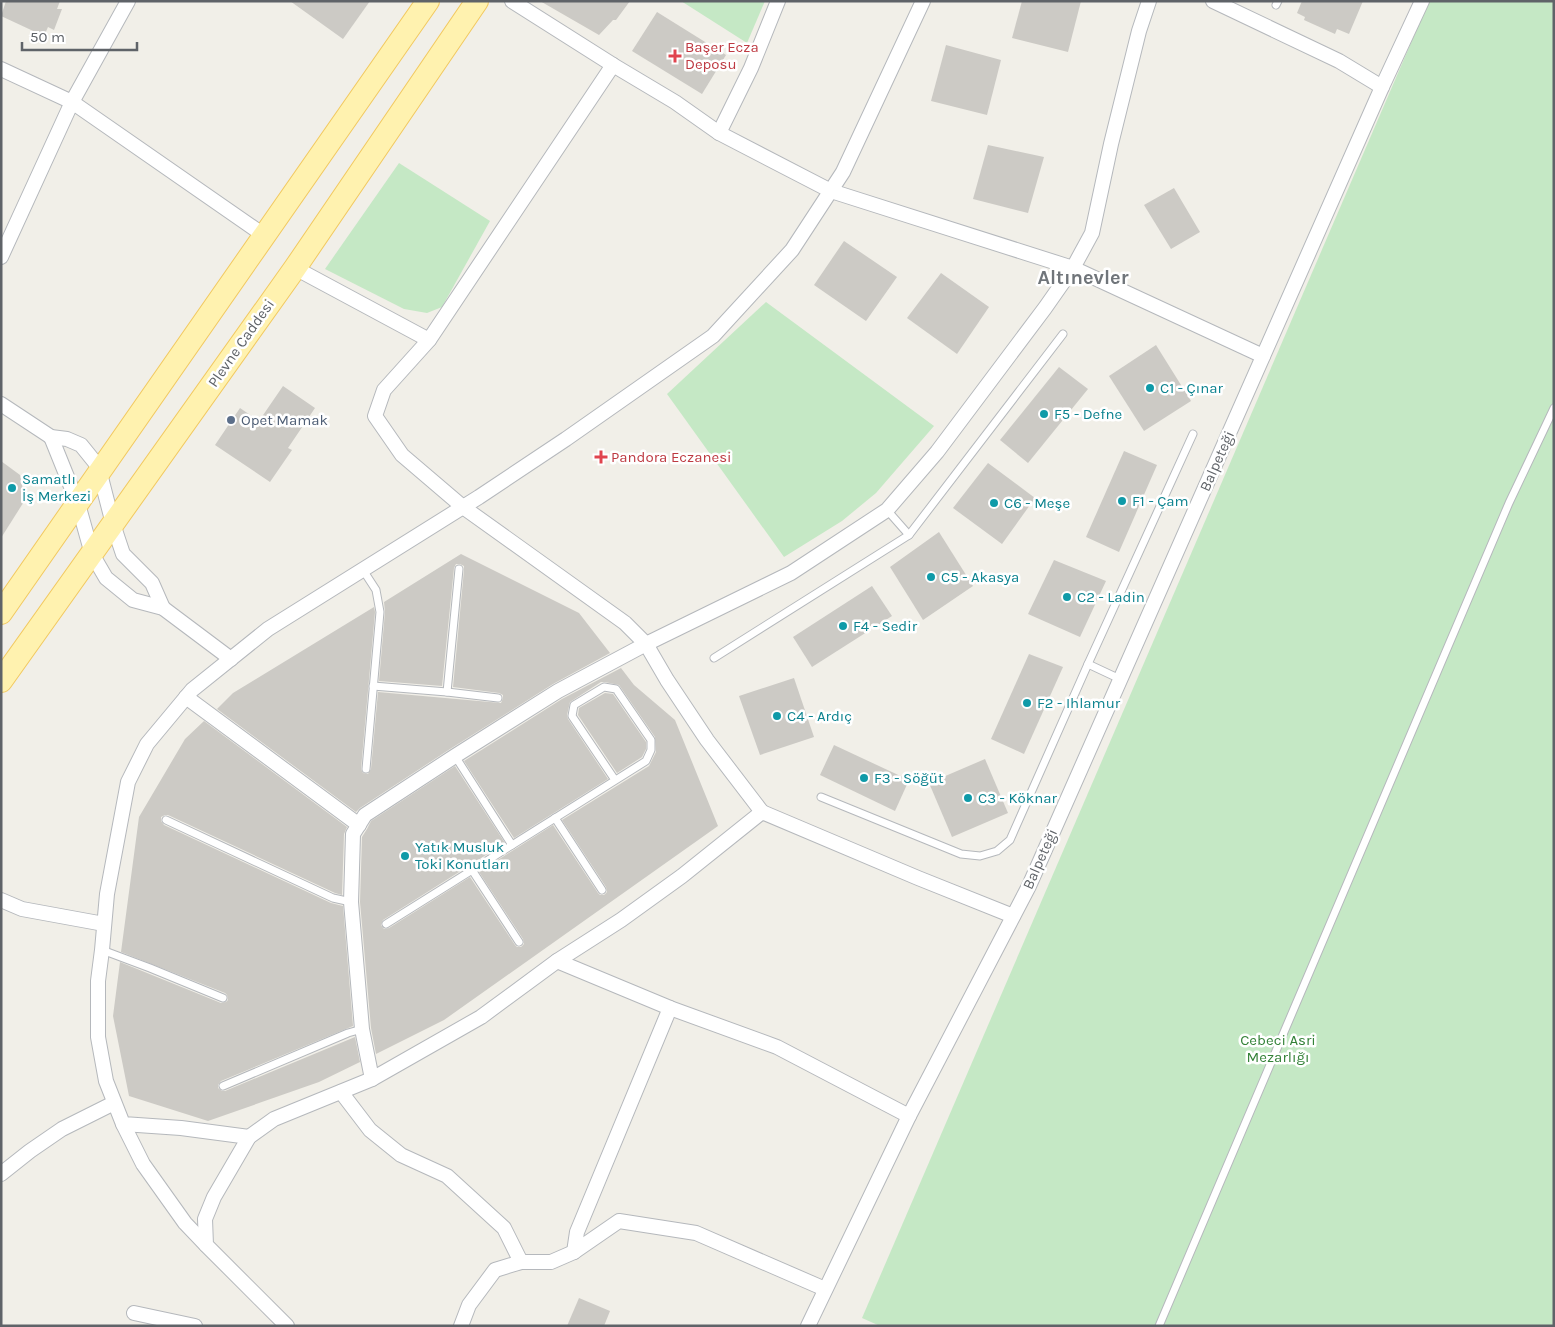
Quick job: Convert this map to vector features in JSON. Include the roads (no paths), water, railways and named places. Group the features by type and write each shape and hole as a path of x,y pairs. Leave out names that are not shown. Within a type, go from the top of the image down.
{"main road":[{"path":"1,613 428,1"},
{"name":"Plevne Caddesi","path":"1,681 295,268 476,1"}],"street":[{"path":"1,257 72,102 128,1"},
{"path":"512,1 612,65 675,102 719,132 830,191 1073,268 1263,356"},
{"path":"719,132 751,68 778,1"},
{"path":"287,1326 185,1223 143,1164 123,1124 106,1081 98,1038 98,981 107,894 128,782 147,744 192,690 268,629 463,507 566,439 713,336 792,250 843,172 922,1"},
{"path":"372,1079 362,1028 351,902 353,834 365,815 558,691 646,644 791,573 887,510 937,452 1073,268 1092,233 1125,87 1139,31 1149,1"},
{"path":"1213,1 1339,61 1382,87"},
{"name":"Balpeteği","path":"808,1326 909,1116 1029,886 1382,87 1422,1"},
{"path":"612,65 429,340 384,390 375,416 402,455 463,507 625,623 646,644 688,712 762,812 910,875 1013,916"},
{"path":"1,69 72,102 265,236"},
{"path":"295,268 429,340"},
{"path":"1,404 51,437 67,439 81,444 98,466 112,524 123,554 152,583 163,608"},
{"path":"51,437 78,504 92,554 106,578 133,600 163,608 231,659"},
{"path":"186,697 359,825"},
{"path":"206,1245 205,1219 214,1197 249,1137 274,1119 372,1079 481,1017 557,960 621,920 682,876 762,812"},
{"path":"1,900 22,909 104,924"},
{"path":"557,960 670,1008 777,1047 909,1116"},
{"path":"574,1252 577,1232 670,1008"},
{"path":"341,1092 370,1130 401,1155 448,1176 504,1228 521,1262"},
{"path":"1,1174 62,1129 114,1103"},
{"path":"123,1124 181,1128 249,1137"},
{"path":"461,1326 469,1305 495,1270 521,1262 551,1262 574,1252 619,1220 696,1233 825,1289"},
{"path":"134,1313 195,1326"}],"lane":[{"path":"714,658 909,535 1063,334"},
{"path":"1159,1326 1505,512 1554,408"},
{"path":"821,797 962,854 980,856 997,851 1010,840 1193,434"},
{"path":"887,510 909,535"},
{"path":"447,692 459,569"},
{"path":"363,570 376,590 380,612 366,769"},
{"path":"1088,664 1120,679"},
{"path":"373,686 498,698"},
{"path":"386,924 646,761 651,750 651,740 616,690 604,688 574,705 572,716 614,780"},
{"path":"456,756 512,845"},
{"path":"555,818 602,890"},
{"path":"166,820 333,898 351,902"},
{"path":"472,870 519,942"},
{"path":"102,950 222,998"},
{"path":"223,1086 362,1028"}],"place":[{"name":"Başer Ecza Deposu","path":"675,56"},
{"name":"C1 - Çınar","path":"1150,388"},
{"name":"F5 - Defne","path":"1044,414"},
{"name":"Opet Mamak","path":"231,420"},
{"name":"Pandora Eczanesi","path":"601,457"},
{"name":"Samatlı İş Merkezi","path":"12,488"},
{"name":"F1 - Çam","path":"1122,501"},
{"name":"C6 - Meşe","path":"994,503"},
{"name":"C5 - Akasya","path":"931,577"},
{"name":"C2 - Ladin","path":"1067,597"},
{"name":"F4 - Sedir","path":"843,626"},
{"name":"F2 - Ihlamur","path":"1027,703"},
{"name":"C4 - Ardıç","path":"777,716"},
{"name":"F3 - Söğüt","path":"864,778"},
{"name":"C3 - Köknar","path":"968,798"},
{"name":"Yatık Musluk Toki Konutları","path":"405,856"}],"district":[{"name":"Altınevler","path":"1083,277"}],"park label":[{"name":"Cebeci Asri Mezarlığı","path":"1278,1048"}]}
